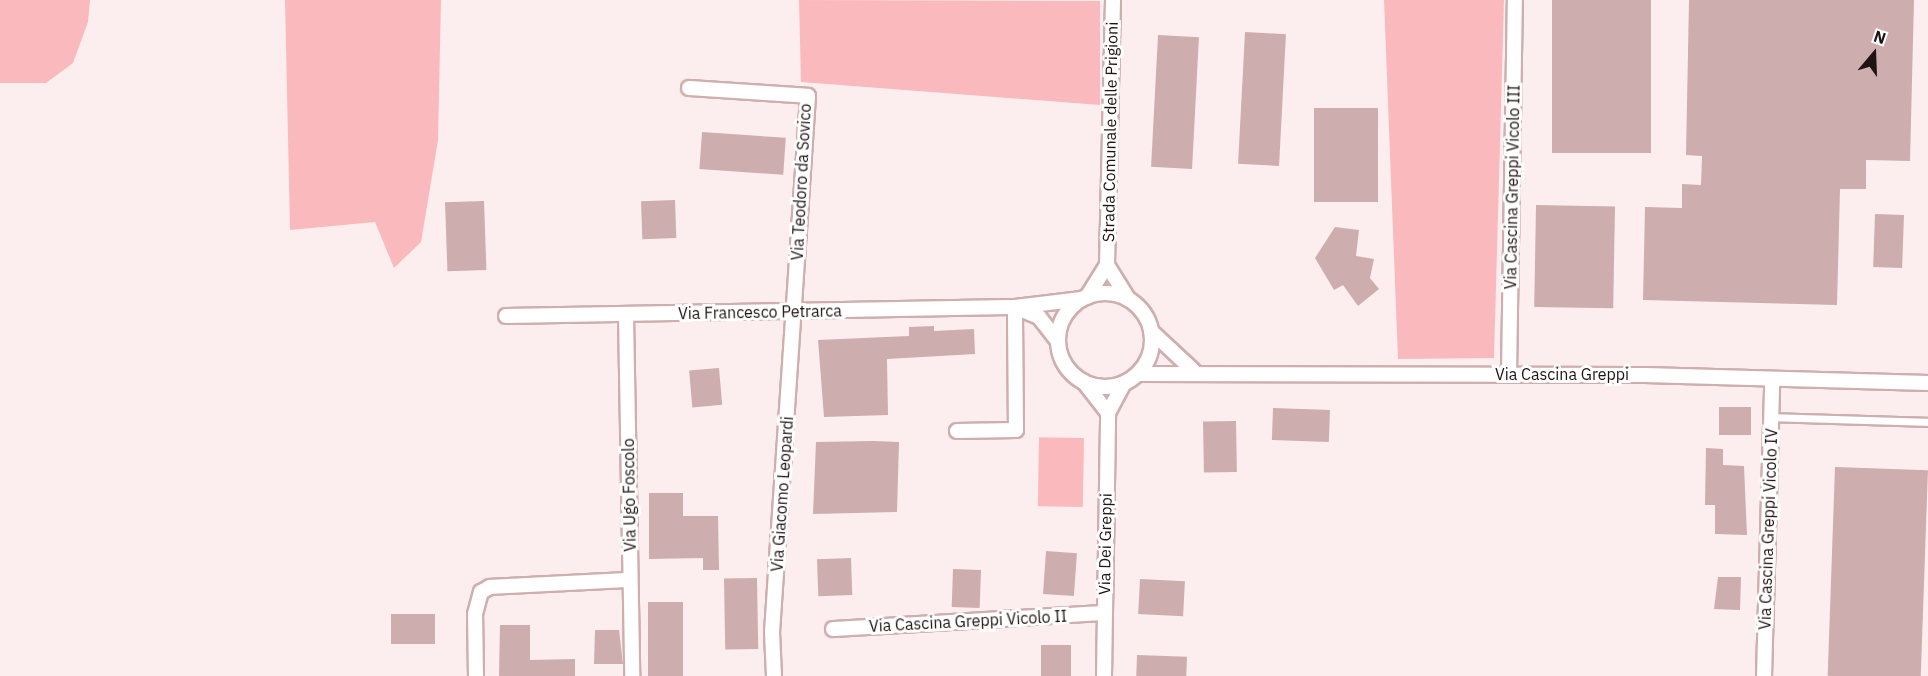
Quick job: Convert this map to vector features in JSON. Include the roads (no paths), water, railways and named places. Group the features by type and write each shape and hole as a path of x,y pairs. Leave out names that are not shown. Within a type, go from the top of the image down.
{"street":[{"name":"Strada Comunale delle Prigioni","path":"1107,265 1113,0"},
{"name":"Via Cascina Greppi Vicolo III","path":"1509,374 1515,0"},
{"name":"Via Teodoro da Sovico","path":"689,88 808,96 794,312"},
{"path":"1124,383 1108,413 1084,382 1064,364 1058,340 1069,310 1084,298 1107,265 1151,331 1196,373"},
{"path":"1084,298 1112,293 1128,299"},
{"name":"Via Francesco Petrarca","path":"506,316 1015,307 1084,298"},
{"path":"957,431 1016,430 1015,307"},
{"name":"Via Francesco Petrarca","path":"1015,307 1039,317 1058,340"},
{"name":"Via Giacomo Leopardi","path":"774,676 772,632 794,312"},
{"name":"Via Ugo Foscolo","path":"626,315 632,676"},
{"path":"1084,382 1110,386 1124,383 1138,374 1151,347 1151,331"},
{"name":"Via Cascina Greppi","path":"1138,374 1196,373 1218,377 1509,374 1928,383"},
{"name":"Via Cascina Greppi Vicolo IV","path":"1764,676 1772,381"},
{"name":"Via Dei Greppi","path":"1104,676 1108,413"},
{"path":"476,676 475,614 481,592 490,587 630,580"},
{"name":"Via Cascina Greppi Vicolo II","path":"833,628 1104,613"}],"lane":[{"path":"1771,417 1928,422"}]}
